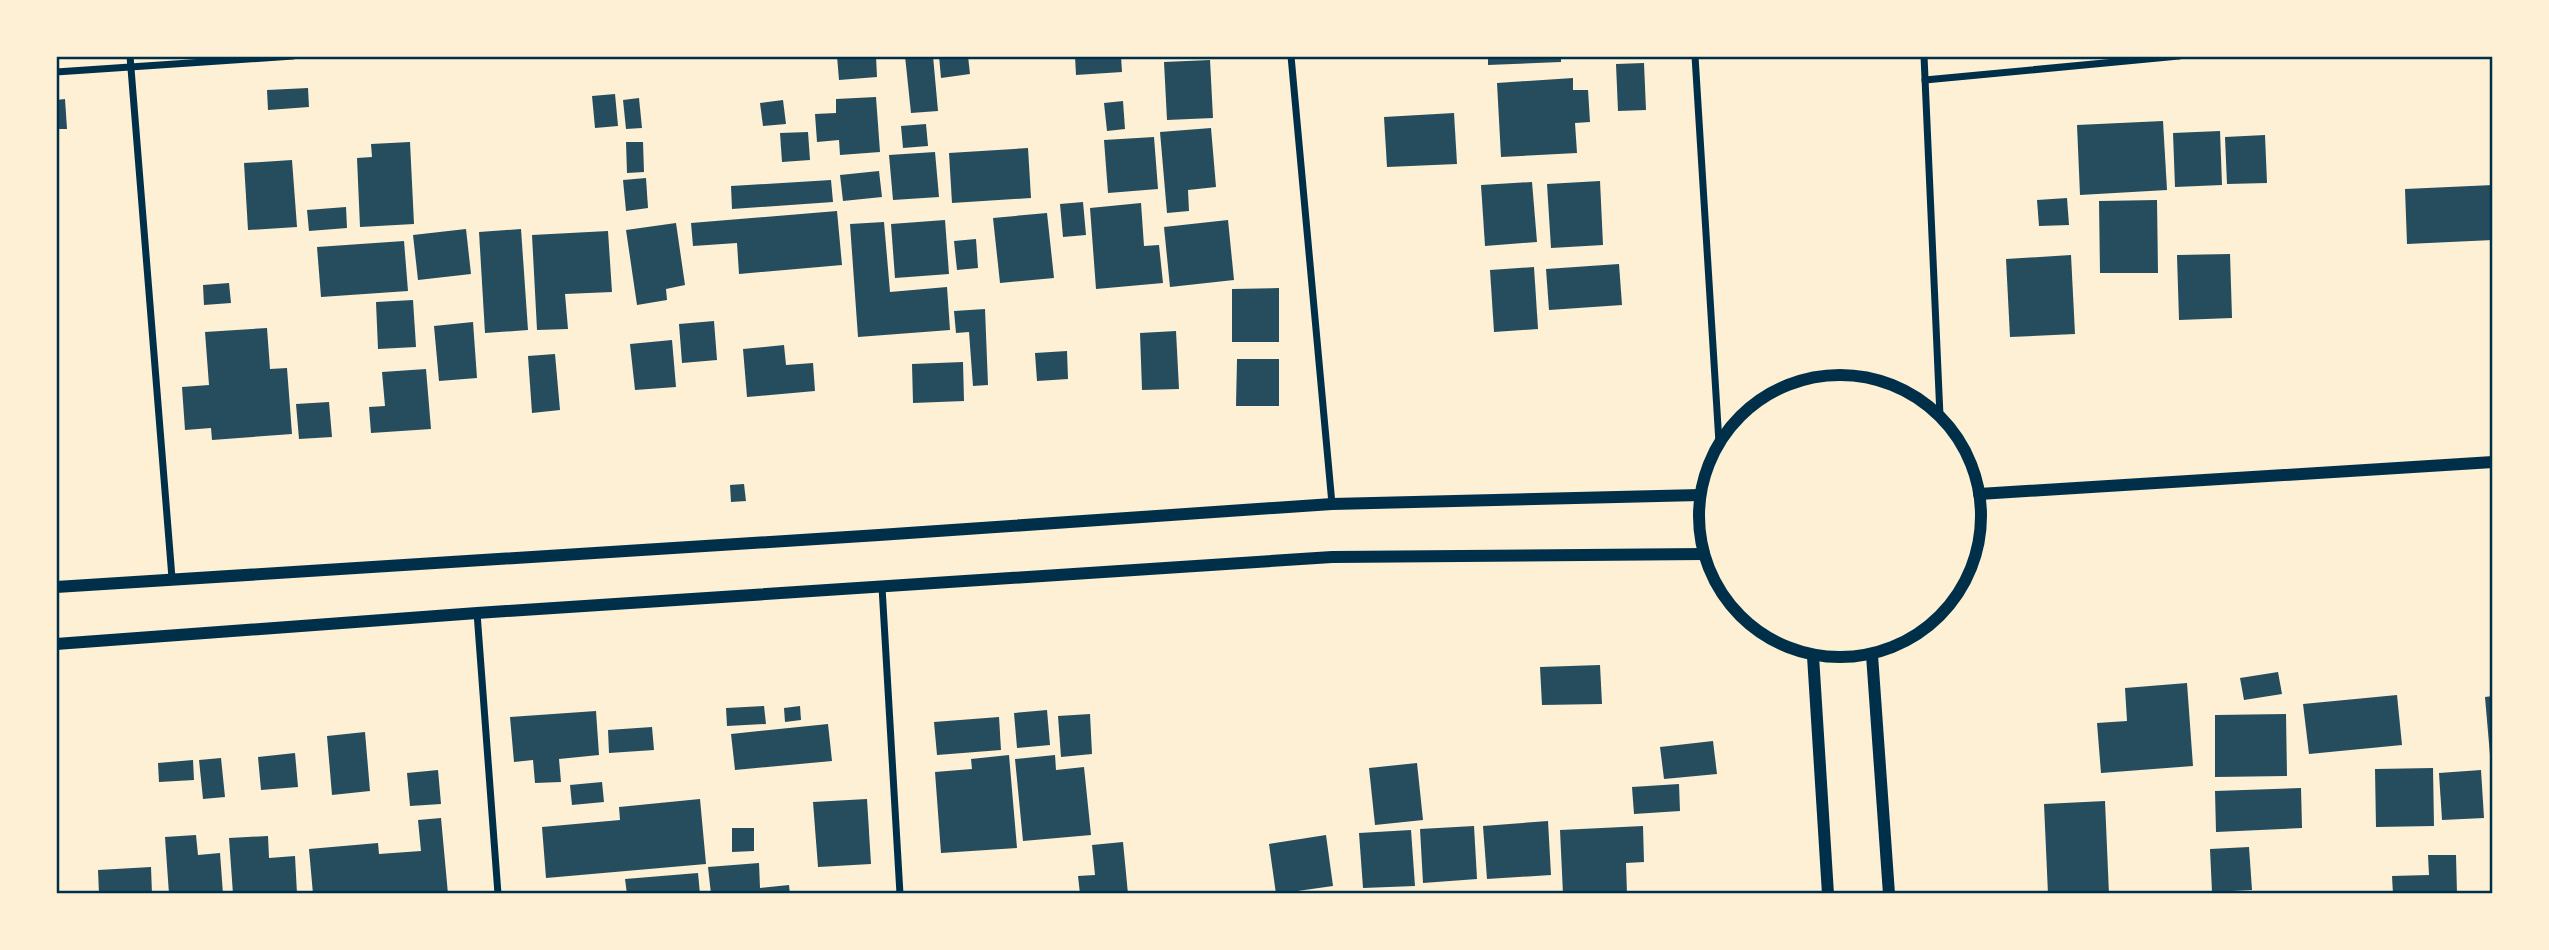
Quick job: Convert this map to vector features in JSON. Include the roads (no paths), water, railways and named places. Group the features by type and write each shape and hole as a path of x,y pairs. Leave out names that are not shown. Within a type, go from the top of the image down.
{"street":[{"path":"130,56 172,578"},
{"path":"56,72 293,56"},
{"path":"1291,56 1332,504"},
{"path":"1695,56 1718,443"},
{"path":"1924,56 1940,416"},
{"path":"1925,80 2179,56"},
{"path":"1836,374 1865,376 1892,384 1917,398 1940,416 1958,439 1972,465 1979,494 1981,524 1976,554 1965,583 1948,608 1926,629 1901,645 1872,655 1842,658 1813,656 1788,649 1765,637 1744,621 1712,579 1699,525 1700,495 1706,469 1718,443 1735,420 1757,401 1781,386 1808,377 1836,374"},
{"path":"1979,494 2493,461"},
{"path":"56,587 1332,504 1700,495"},
{"path":"56,644 477,613 1332,557 1704,554"},
{"path":"881,587 900,894"},
{"path":"477,613 498,894"},
{"path":"1872,655 1889,894"},
{"path":"1813,656 1828,894"}]}
